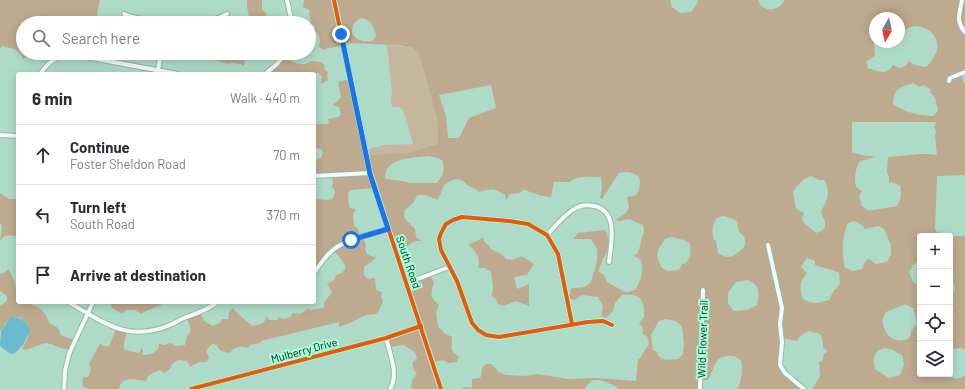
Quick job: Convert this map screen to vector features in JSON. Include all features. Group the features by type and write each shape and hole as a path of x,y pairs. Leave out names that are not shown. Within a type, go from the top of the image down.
{"street":[{"path":"287,0 290,16"},
{"name":"South Road","path":"334,0 370,174 441,389"},
{"path":"962,0 958,18 959,24 965,32"},
{"path":"124,14 129,16"},
{"path":"222,16 227,14"},
{"path":"41,72 47,64 53,60"},
{"path":"103,60 168,72"},
{"path":"158,70 160,60"},
{"path":"267,72 280,60"},
{"path":"949,80 950,78 965,72"},
{"path":"0,135 16,136"},
{"path":"316,176 370,174"},
{"path":"547,236 575,208 581,206 595,206 605,212 611,222 612,229 609,262"},
{"path":"572,324 558,254 547,236 534,227 522,222 468,217 453,220 446,224 439,239 441,250 449,268 457,280 472,323 483,334 499,337 572,324 603,321 612,325"},
{"path":"316,270 330,253 339,245 388,229"},
{"path":"768,245 782,308 780,324 782,342 780,365 785,373 804,389"},
{"path":"406,283 449,268"},
{"name":"Wild Flower Trail","path":"700,389 703,290"},
{"path":"71,304 114,328 135,332 142,332 171,325 215,304"},
{"path":"64,389 68,354 92,304"},
{"name":"Mulberry Drive","path":"191,389 202,388 386,338 421,326"},
{"path":"386,338 394,372 390,389"}],"shaded area":[{"path":"0,0 100,0 97,16 16,16 16,50 2,46 0,49"},
{"path":"247,0 262,0 262,10 266,13 267,16 249,16"},
{"path":"304,0 670,0 672,7 680,13 691,12 698,0 758,0 763,7 767,9 775,9 785,0 965,0 965,74 961,76 965,85 965,175 937,176 935,229 938,233 917,233 917,263 913,265 909,272 913,282 917,284 917,324 917,341 917,377 952,377 956,379 965,376 965,389 812,389 820,376 819,362 822,361 824,354 828,351 823,348 823,341 820,334 809,331 801,335 797,341 782,338 780,365 803,389 737,389 742,375 741,360 735,357 726,356 722,357 716,362 708,380 701,380 699,389 618,389 611,384 594,380 591,381 584,389 462,389 464,387 472,388 471,379 480,378 482,368 486,364 491,364 499,372 506,375 525,376 537,374 568,379 596,378 636,381 638,359 649,344 647,336 643,334 642,326 639,324 644,317 644,306 640,298 633,295 622,295 615,303 613,311 606,318 601,316 603,306 598,297 582,295 575,300 569,299 571,288 585,287 591,282 597,261 597,249 591,239 573,239 578,233 605,230 609,245 598,271 604,275 607,282 625,292 635,290 639,283 642,272 642,264 641,260 634,256 639,250 644,232 643,225 629,219 619,221 615,220 626,213 629,207 627,197 636,195 640,184 639,177 627,172 619,173 602,199 600,198 602,188 601,177 584,177 576,178 570,182 554,182 551,197 541,196 523,190 520,193 510,194 506,200 505,195 495,190 480,192 467,185 465,182 459,180 449,181 442,189 437,200 425,195 417,195 414,202 405,210 404,216 415,229 416,237 422,241 411,243 408,246 395,248 374,188 350,190 348,193 349,207 356,210 353,214 354,226 358,229 360,237 363,237 367,254 376,258 364,267 364,275 368,279 375,278 376,290 382,292 381,296 383,302 376,314 366,315 339,327 339,322 261,341 260,343 250,345 248,348 236,348 230,353 221,351 216,345 213,344 206,351 209,357 207,362 199,362 190,367 187,361 178,360 172,364 170,369 165,373 159,370 148,376 146,381 134,379 126,380 120,385 119,389 88,389 82,386 82,378 88,377 91,369 89,364 100,343 103,346 109,346 116,329 127,331 124,349 137,353 140,352 141,348 143,350 142,355 145,355 156,351 159,344 164,345 171,343 176,346 185,345 187,336 191,330 187,318 200,312 204,321 213,326 220,323 222,319 228,319 229,312 233,308 252,326 263,323 266,316 270,320 277,320 279,317 283,319 290,317 293,313 301,313 308,308 310,310 324,308 324,303 332,292 327,284 334,280 336,275 341,273 345,267 334,251 319,266 316,263 316,199 332,199 335,190 332,187 332,176 316,176 316,159 321,158 323,152 321,149 316,148 316,124 329,124 328,119 338,117 341,114 339,107 334,106 333,104 341,97 338,82 350,79 367,155 407,153 438,144 437,119 419,54 413,48 397,45 347,43 342,46 324,50 319,47 320,40 316,32 316,16 310,16 309,10 303,7","holes":["361,18 372,24 376,36 372,41 361,40 352,34 355,23","913,83 920,87 924,85 931,90 930,92 935,98 938,110 934,116 912,113 893,104 898,89","491,85 496,108 469,118 459,138 448,138 446,116 439,95","852,122 936,122 934,127 936,131 937,155 919,154 888,157 887,173 889,176 889,182 895,183 900,186 901,189 901,196 897,206 874,210 868,210 862,206 859,196 862,191 856,187 855,184 856,170 860,161 876,156 852,153","428,156 438,158 443,161 443,171 442,176 436,183 409,183 385,178 386,171 395,162 408,158","811,176 819,180 824,180 828,191 827,200 821,212 825,221 825,227 816,233 804,223 802,218 804,213 796,209 793,192 803,180","723,216 737,221 739,232 745,239 743,249 731,257 718,253 716,241 714,240 712,234 712,228 717,218","854,221 862,225 865,229 878,226 884,229 891,245 891,254 887,262 876,264 869,259 866,260 862,269 853,271 845,268 843,251 844,238 848,223","671,237 684,240 690,244 689,259 686,263 682,264 679,270 667,271 661,267 657,256 658,250 665,239","807,258 815,261 815,265 839,273 840,283 834,290 829,300 813,303 803,299 801,282 806,272 801,267","748,280 757,287 757,305 747,310 734,311 728,304 728,293 736,282","906,304 914,309 917,324 911,331 908,339 898,340 890,337 885,330 882,320 886,312","666,319 675,321 682,326 684,343 683,354 678,359 665,360 658,356 657,352 653,350 651,335 659,321","885,348 893,350 903,356 904,365 900,375 889,378 875,369 874,357 878,350"]},
{"path":"387,45 413,48 419,54 437,119 438,144 407,153 367,155 365,150 385,145 413,144 403,109 392,107 392,91"},
{"path":"216,60 245,60 244,66 241,64 227,64"},
{"path":"280,60 289,60 301,64 311,61 321,62 324,64 325,70 328,72 328,80 321,84 322,77 316,72 269,72"},
{"path":"0,193 9,199 16,199 16,236 6,236 0,241 2,227 0,223"},
{"path":"953,236 965,236 965,350 961,348 953,349"},
{"path":"483,237 484,241 491,249 503,255 506,259 512,260 522,256 534,264 527,275 514,277 517,289 529,284 529,306 516,301 504,306 498,304 496,299 491,296 493,287 491,272 485,268 478,268 479,261 477,255 468,245"},
{"path":"9,269 14,281 16,289 16,304 30,304 42,310 48,318 49,323 58,328 61,335 74,340 70,350 45,343 26,350 22,349 28,337 28,325 21,318 13,317 6,322 1,331 0,305 7,300 7,296 0,291 0,274"},
{"path":"430,275 434,283 432,298 439,305 436,312 438,327 444,333 452,337 452,350 459,357 457,362 433,362 441,389 411,389 412,381 417,373 415,372 412,363 417,358 415,352 403,345 389,347 388,338 420,327 407,284"},
{"path":"111,304 162,304 141,314 135,310 126,310 122,314 112,308"}],"water":[{"path":"13,317 24,321 30,330 23,345 14,354 9,353 0,346 1,331 10,318"}],"cycle path":[{"path":"334,0 370,173 441,389"},
{"path":"572,324 558,254 547,235 528,224 509,221 462,217 446,224 439,239 441,250 457,281 472,323 478,330 486,335 499,337 588,322 603,321 612,325"},
{"path":"191,389 386,338 421,326"}],"route":[{"path":"341,34 370,174 388,229 351,240"}]}
